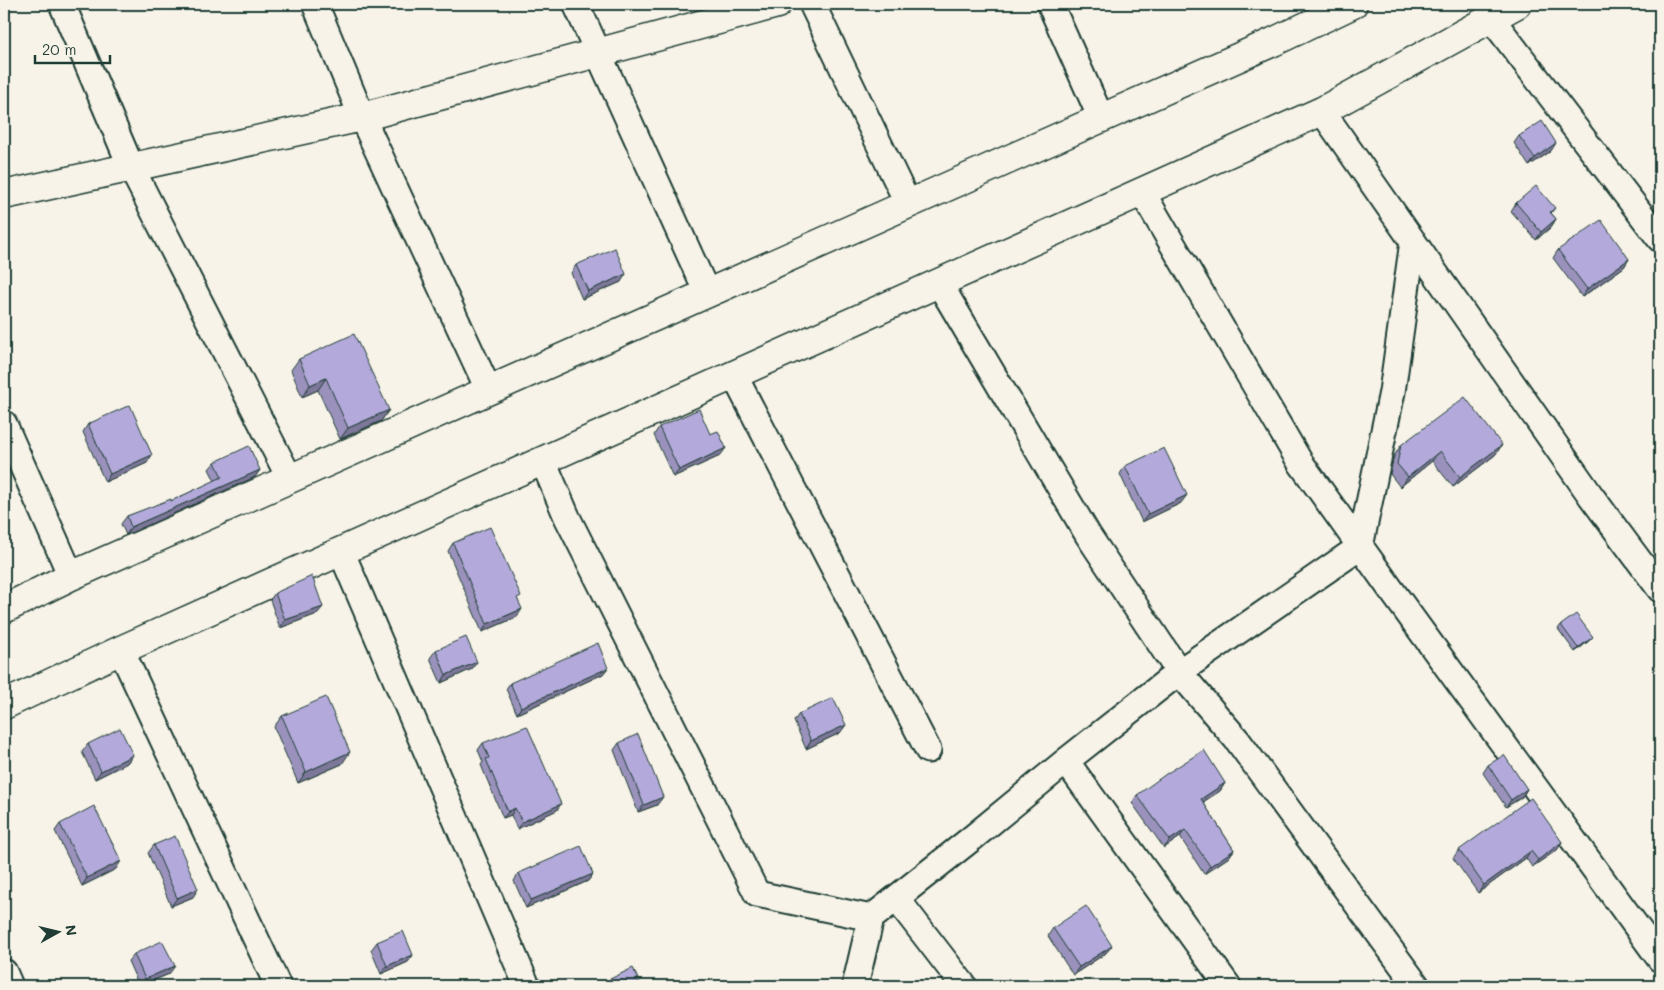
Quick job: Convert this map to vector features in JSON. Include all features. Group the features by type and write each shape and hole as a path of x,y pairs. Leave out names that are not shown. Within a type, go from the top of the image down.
{"main road":[{"path":"4,195 362,117 778,4"},
{"path":"4,610 71,576 1264,46 1353,4"},
{"path":"4,705 121,650 1322,111 1517,4"}],"street":[{"path":"62,4 131,167 290,479"},
{"path":"315,4 362,117 488,390"},
{"path":"576,4 707,293"},
{"path":"812,4 908,204"},
{"path":"1050,4 1101,118"},
{"path":"1491,18 1660,239"},
{"path":"1322,111 1591,496 1660,589"},
{"path":"1142,192 1300,462 1660,959"},
{"path":"855,986 871,918 971,840 1066,760 1179,672 1360,547 1392,392 1413,241"},
{"path":"939,283 1088,535 1179,672 1238,741 1417,986"},
{"path":"734,375 928,750"},
{"path":"4,424 71,576"},
{"path":"543,461 567,517 757,894 871,918"},
{"path":"341,551 527,986"},
{"path":"121,650 278,986"},
{"path":"1066,760 1228,986"},
{"path":"897,899 964,986"},
{"path":"4,972 10,986"}],"building":[{"path":"1542,121 1556,143 1535,158 1519,136"},
{"path":"1536,186 1555,208 1550,212 1556,219 1541,232 1516,203"},
{"path":"1601,220 1629,259 1587,289 1558,250"},
{"path":"615,248 626,274 588,291 576,265"},
{"path":"354,334 389,410 348,428 326,378 310,385 299,359"},
{"path":"1465,397 1502,445 1460,477 1440,451 1408,477 1397,464 1401,445"},
{"path":"130,405 152,455 110,474 88,424"},
{"path":"699,409 710,434 718,431 726,448 679,470 659,427"},
{"path":"249,446 260,470 131,527 127,516 171,499 171,501 222,477 215,462"},
{"path":"1164,448 1187,495 1148,514 1125,466"},
{"path":"490,527 521,596 517,598 522,609 487,624 453,543"},
{"path":"312,576 323,607 285,620 275,593"},
{"path":"1576,614 1593,637 1578,648 1561,625"},
{"path":"466,637 477,662 446,675 436,650"},
{"path":"598,643 608,668 521,707 510,683"},
{"path":"326,697 350,752 306,772 282,716"},
{"path":"833,698 846,725 811,741 799,714"},
{"path":"527,726 561,804 522,822 515,808 508,812 486,759 489,758 483,743"},
{"path":"120,728 133,755 101,771 88,744"},
{"path":"638,734 663,797 644,805 619,743"},
{"path":"1204,750 1225,783 1201,799 1234,850 1210,866 1185,830 1170,840 1137,795"},
{"path":"1504,755 1527,789 1511,800 1488,765"},
{"path":"1531,798 1562,842 1538,860 1531,851 1484,885 1459,850"},
{"path":"94,806 121,861 87,878 60,824"},
{"path":"175,836 198,889 177,898 154,845"},
{"path":"581,846 593,874 531,900 519,873"},
{"path":"1086,906 1112,946 1079,967 1053,928"},
{"path":"403,931 413,955 387,966 377,942"},
{"path":"162,941 175,966 145,979 134,954"},
{"path":"633,968 641,986 613,986 610,979"},
{"path":"1485,979 1490,986 1475,986"}]}
